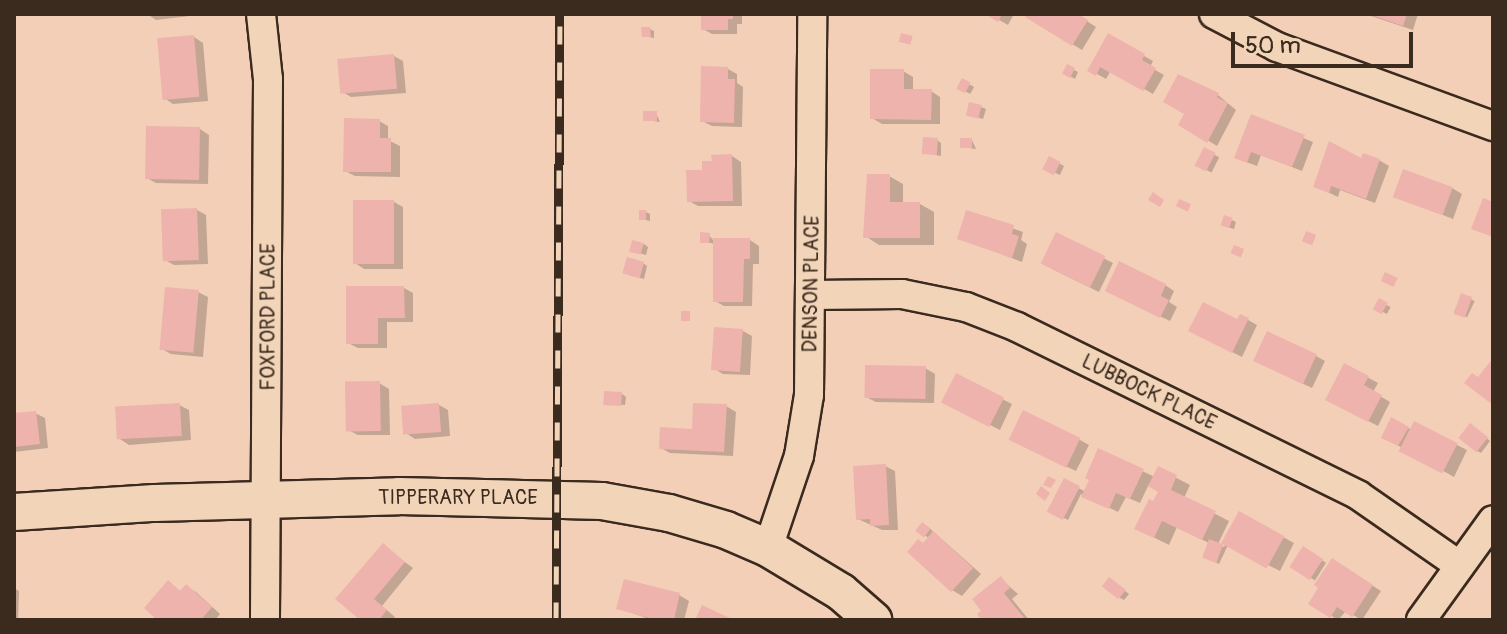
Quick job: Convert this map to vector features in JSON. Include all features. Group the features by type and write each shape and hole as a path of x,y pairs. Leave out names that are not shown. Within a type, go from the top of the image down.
{"street":[{"name":"FOXFORD PLACE","path":"261,14 268,94 265,620"},
{"name":"DENSON PLACE","path":"768,548 804,431 809,395 812,14"},
{"path":"1214,14 1277,47 1493,126"},
{"name":"LUBBOCK PLACE","path":"811,295 902,294 966,307 1017,327 1358,495 1460,566"},
{"name":"TIPPERARY PLACE","path":"14,512 399,496 602,501 669,513 726,530 768,548 841,592 873,620"},
{"path":"1421,620 1493,520"}],"building":[{"path":"701,14 733,14 733,19 728,19 728,30 701,30"},
{"path":"985,14 1002,14 998,22"},
{"path":"1027,14 1079,14 1088,20 1072,46 1025,17"},
{"path":"1368,14 1407,14 1403,26"},
{"path":"641,27 650,27 651,37 642,37"},
{"path":"901,33 913,36 910,45 899,42"},
{"path":"1108,33 1145,54 1142,60 1156,68 1143,91 1100,67 1096,76 1087,71"},
{"path":"194,35 199,97 163,100 157,38"},
{"path":"394,54 397,89 340,94 337,59"},
{"path":"1067,64 1075,68 1070,78 1062,74"},
{"path":"701,66 728,67 728,79 735,79 734,123 700,122"},
{"path":"870,69 904,69 904,89 932,89 931,120 870,119"},
{"path":"1178,74 1219,93 1217,97 1228,103 1207,143 1178,125 1184,114 1163,102"},
{"path":"962,78 971,83 965,93 956,88"},
{"path":"969,102 982,105 979,119 966,116"},
{"path":"643,111 657,111 657,121 643,121"},
{"path":"1251,114 1305,135 1292,167 1251,152 1247,163 1234,158"},
{"path":"344,118 380,119 380,138 391,138 391,172 343,172"},
{"path":"146,126 200,127 199,180 145,179"},
{"path":"923,137 938,138 937,155 922,154"},
{"path":"960,138 972,138 972,148 960,148"},
{"path":"1329,141 1361,158 1363,153 1380,159 1366,199 1331,186 1329,193 1313,187"},
{"path":"1204,147 1216,153 1206,172 1194,166"},
{"path":"732,154 733,201 687,202 686,170 702,170 702,161 712,161 711,155"},
{"path":"1049,156 1061,162 1054,175 1042,169"},
{"path":"1403,169 1453,187 1443,215 1393,197"},
{"path":"867,174 890,174 890,202 920,202 920,238 863,238"},
{"path":"1153,192 1164,200 1160,207 1148,200"},
{"path":"1483,198 1493,202 1493,237 1471,229"},
{"path":"1179,199 1191,204 1188,211 1176,206"},
{"path":"353,200 394,200 394,264 353,264"},
{"path":"197,208 199,260 163,261 161,209"},
{"path":"639,210 646,210 646,220 639,220"},
{"path":"966,210 1014,225 1012,234 1019,236 1012,258 957,239"},
{"path":"1224,215 1233,218 1229,228 1221,225"},
{"path":"1306,231 1316,235 1312,245 1302,241"},
{"path":"700,232 710,233 709,243 700,243"},
{"path":"1056,232 1105,256 1090,288 1041,263"},
{"path":"713,238 750,238 750,259 744,259 743,302 713,302"},
{"path":"632,240 644,243 641,255 629,252"},
{"path":"1234,245 1244,249 1241,257 1231,253"},
{"path":"627,257 644,262 640,278 622,273"},
{"path":"1119,261 1166,284 1161,296 1169,300 1160,318 1105,291"},
{"path":"1385,272 1398,278 1393,287 1381,281"},
{"path":"346,286 404,286 405,318 378,318 378,344 346,344"},
{"path":"165,287 199,290 193,353 160,350"},
{"path":"1461,293 1472,297 1465,318 1453,314"},
{"path":"1379,298 1388,303 1381,314 1373,309"},
{"path":"1203,302 1237,319 1240,314 1249,318 1232,353 1188,331"},
{"path":"681,311 690,311 690,321 681,321"},
{"path":"714,327 743,329 740,372 711,370"},
{"path":"1267,331 1317,354 1303,384 1253,361"},
{"path":"1493,358 1493,405 1464,383 1472,373 1478,377"},
{"path":"1344,363 1369,376 1364,385 1382,395 1368,422 1325,400"},
{"path":"865,365 926,366 925,399 864,398"},
{"path":"956,373 1004,398 989,427 941,402"},
{"path":"380,381 381,431 346,432 345,382"},
{"path":"604,391 622,392 621,406 603,405"},
{"path":"180,403 182,436 117,439 115,406"},
{"path":"439,403 441,432 403,435 401,406"},
{"path":"693,403 727,404 724,452 659,449 660,427 692,429"},
{"path":"1023,410 1081,438 1066,468 1009,440"},
{"path":"36,411 40,444 14,447 14,413"},
{"path":"1391,417 1409,427 1398,446 1381,438"},
{"path":"1414,421 1458,443 1442,474 1399,451"},
{"path":"1470,423 1488,437 1476,452 1458,438"},
{"path":"1098,448 1144,469 1130,499 1116,493 1109,509 1081,497 1089,480 1085,478"},
{"path":"886,464 889,525 870,526 870,519 856,520 853,466"},
{"path":"1158,466 1177,475 1171,490 1216,511 1202,540 1162,521 1154,538 1134,529 1149,499 1153,501 1158,492 1148,486"},
{"path":"1048,476 1056,480 1051,488 1043,485"},
{"path":"1064,478 1080,486 1063,520 1047,512"},
{"path":"1041,486 1050,493 1045,501 1036,494"},
{"path":"1239,511 1284,536 1267,569 1221,543"},
{"path":"922,522 931,529 924,537 915,531"},
{"path":"933,531 973,568 951,592 907,552 918,539 923,543"},
{"path":"1209,539 1223,544 1216,563 1202,558"},
{"path":"383,543 405,562 374,599 387,610 379,620 360,620 335,599"},
{"path":"1303,546 1323,559 1310,580 1289,567"},
{"path":"1332,558 1373,585 1352,617 1337,607 1330,618 1308,604 1318,588 1314,585"},
{"path":"1001,576 1010,588 1004,593 1026,620 981,620 977,614 981,611 972,599"},
{"path":"1109,577 1126,590 1119,599 1102,587"},
{"path":"624,579 680,593 674,620 657,620 616,609"},
{"path":"168,580 180,591 186,584 212,607 201,620 157,620 144,608"},
{"path":"702,605 734,620 695,620"}],"railway":[{"path":"556,620 560,14"}]}
